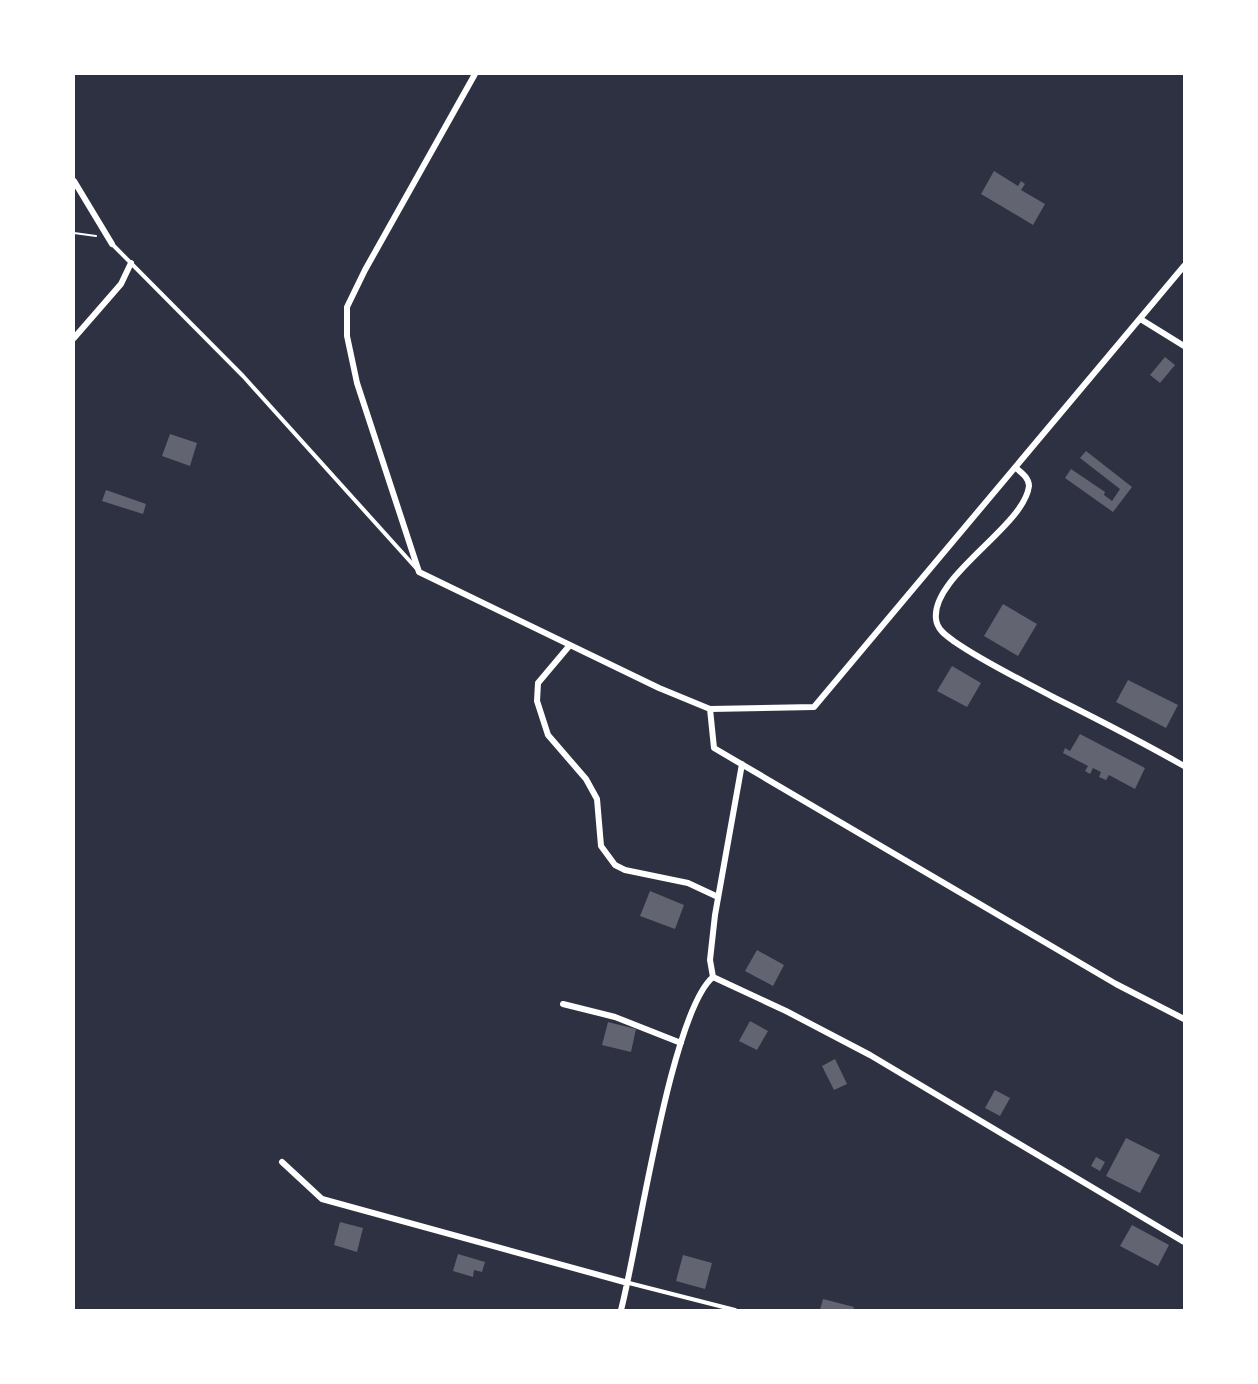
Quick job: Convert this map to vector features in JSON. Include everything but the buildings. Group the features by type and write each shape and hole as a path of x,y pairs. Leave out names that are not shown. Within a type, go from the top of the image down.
{"street":[{"path":"475,74 364,270 347,307 347,336 357,383 419,572 710,709 814,707 1142,320 1185,266"},
{"path":"74,181 112,244"},
{"path":"74,338 122,284 131,263"},
{"path":"1142,320 1185,346"},
{"path":"1016,468 1026,476 1029,485 1026,494 1010,519 949,586 939,603 936,616 939,628 954,642 997,668 1185,766"},
{"path":"570,645 538,683 537,701 548,735 586,779 597,799 601,846 615,865 625,870 688,883 718,897"},
{"path":"710,709 714,748 1116,984 1185,1019"},
{"path":"713,977 710,960 718,897 742,764"},
{"path":"621,1311 651,1168 681,1043 693,1004 704,984 713,977"},
{"path":"713,977 786,1011 870,1055 1185,1242"},
{"path":"563,1004 615,1017 666,1040 681,1043"},
{"path":"282,1162 322,1199 628,1282"}],"lane":[{"path":"112,244 243,376 419,572"},
{"path":"628,1282 735,1311"}],"path":[{"path":"74,233 96,236 112,244"}]}
